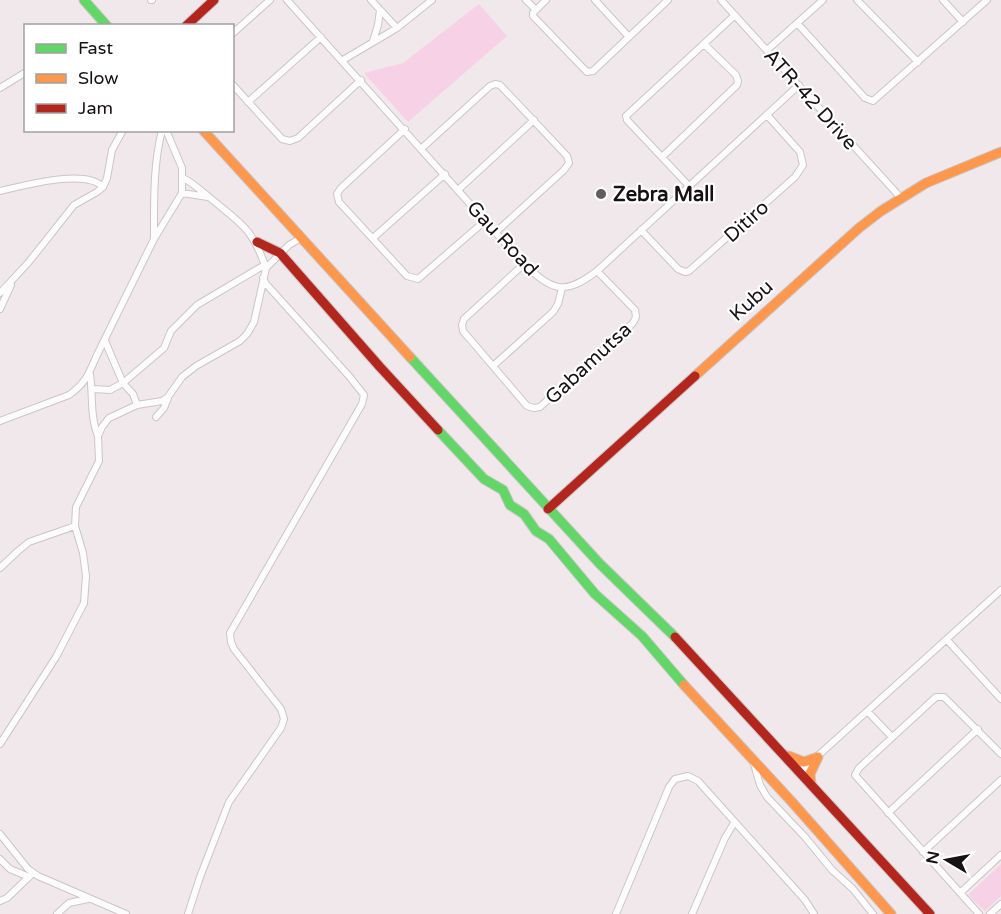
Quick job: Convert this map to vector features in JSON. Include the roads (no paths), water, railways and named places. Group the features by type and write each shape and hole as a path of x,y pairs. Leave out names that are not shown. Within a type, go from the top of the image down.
{"main road":[{"path":"84,0 105,24"},
{"path":"188,24 214,0"},
{"path":"205,132 548,509 694,656 930,914"},
{"name":"Kubu","path":"548,509 837,247 881,211 936,178 1001,152"},
{"path":"257,243 280,253 446,439 460,451 484,479 502,490 510,505 524,514 533,527 549,538 595,594 642,636 701,705 770,778 891,914"},
{"path":"561,523 557,513 562,495"},
{"path":"782,752 801,762 818,757"},
{"path":"811,784 810,774 818,757"}],"street":[{"path":"234,32 270,0"},
{"name":"Gau Road","path":"287,0 524,264 547,284 562,288"},
{"path":"370,0 397,28"},
{"path":"343,60 397,28 432,0"},
{"path":"526,0 536,10"},
{"path":"546,0 533,16 586,72 593,71 668,0"},
{"path":"595,0 628,37"},
{"name":"ATR-42 Drive","path":"721,0 901,198"},
{"path":"767,50 823,0"},
{"path":"858,0 918,62"},
{"path":"943,0 963,22"},
{"path":"797,23 867,100 873,101 987,0"},
{"path":"372,41 378,25 380,10"},
{"path":"689,186 627,120 626,116 735,15"},
{"path":"248,102 321,37"},
{"path":"662,157 737,85 736,75 704,44"},
{"path":"0,88 24,73"},
{"path":"234,86 282,139 290,141 298,138 361,80"},
{"path":"422,148 495,84 500,85 567,156 569,163 564,170 496,232"},
{"path":"493,366 553,312 558,304 562,288 573,286 597,271 799,85"},
{"name":"Ditiro","path":"641,230 678,269 689,271 795,177 802,165 800,152 767,115"},
{"path":"459,189 534,120"},
{"path":"405,129 341,188 337,194 339,202 406,276 418,279 486,220"},
{"path":"0,293 74,205 103,187 112,150 122,132"},
{"path":"154,239 154,183 158,146 163,132"},
{"path":"0,421 69,395 76,391 90,374 97,355 154,239 182,193 182,168 165,132"},
{"path":"373,238 445,174"},
{"path":"183,177 204,191 208,197 233,215 248,230 257,243 266,268"},
{"path":"0,191 77,178 96,181 103,187"},
{"path":"182,193 208,197"},
{"path":"156,417 164,408 168,397 182,377 196,366 240,341 247,334 254,322 266,268 280,253 301,238"},
{"name":"Gabamutsa","path":"524,264 464,319 462,325 463,332 527,406 534,408 540,407 633,323 636,317 635,310 597,271"},
{"path":"93,389 110,390 123,383 164,348 171,331 197,305 255,270 261,267 266,268"},
{"path":"188,914 229,802 277,737 284,719 281,709 234,649 230,633 362,404 364,395 274,294 263,278"},
{"path":"0,309 14,279"},
{"path":"105,341 123,383 133,394 137,405"},
{"path":"0,744 56,657 84,603 86,576 75,526 76,507 99,461 90,374"},
{"path":"98,436 109,418 137,405 162,401 168,397"},
{"path":"0,568 29,542 75,526"},
{"path":"800,772 1001,590"},
{"path":"946,640 1001,699"},
{"path":"979,914 855,775 859,768 891,736 940,696 944,697 978,729 1001,754"},
{"path":"868,712 891,736"},
{"path":"888,813 978,729"},
{"path":"753,760 760,785 767,797 853,889 873,914"},
{"path":"616,914 669,787 675,779 688,776 698,781 805,900 814,914"},
{"path":"760,785 770,778"},
{"path":"923,852 1001,780"},
{"path":"693,914 725,838 734,823"},
{"path":"0,834 31,875"},
{"path":"820,856 832,847"},
{"path":"960,893 1001,855"},
{"path":"0,859 10,869 31,875 126,914"},
{"path":"0,902 31,875"},
{"path":"57,914 69,903 88,899"},
{"path":"990,914 1001,904"}],"place":[{"name":"Zebra Mall","path":"601,194"}]}
